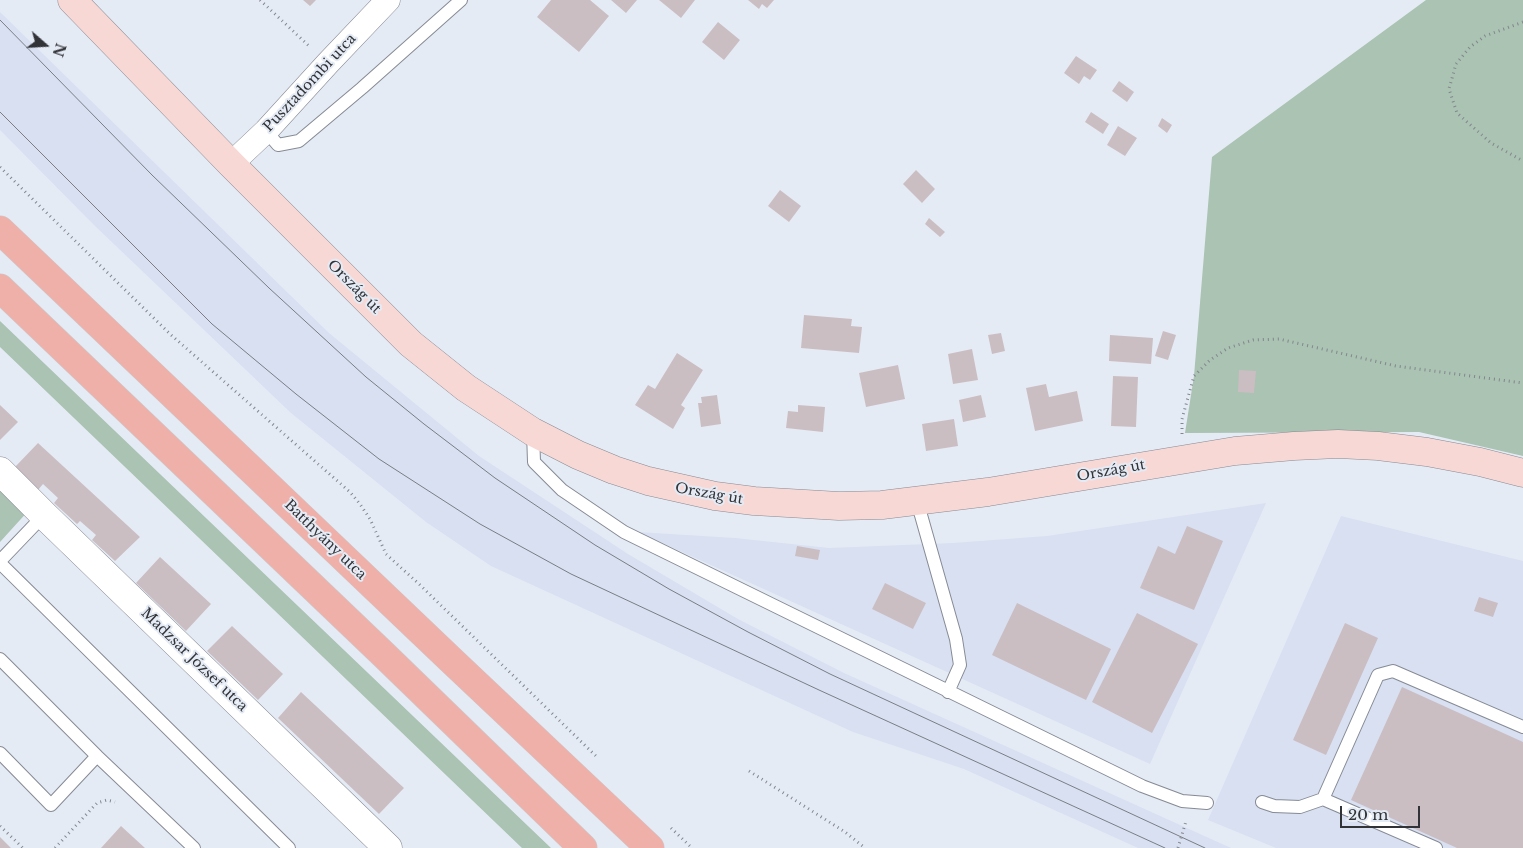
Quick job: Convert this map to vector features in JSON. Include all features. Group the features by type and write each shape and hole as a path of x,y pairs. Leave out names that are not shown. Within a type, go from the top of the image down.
{"main road":[{"name":"Ország út","path":"72,0 230,164 411,344 466,388 532,432 578,455 614,470 648,481 715,496 764,502 839,506 882,505 988,492 1181,459 1263,448 1338,444 1378,446 1427,452 1480,462 1523,473"},
{"name":"Batthyány utca","path":"0,230 650,848"},
{"path":"0,288 384,654 583,848"}],"street":[{"name":"Pusztadombi utca","path":"230,164 266,131 388,0"},
{"name":"Madzsar József utca","path":"0,471 388,848"}],"lane":[{"path":"266,131 278,145 299,141 461,0"},
{"path":"532,432 534,462 562,490 624,532 1142,786 1182,801 1207,804"},
{"path":"917,501 956,639 960,665 948,692"},
{"path":"44,515 0,562 289,848"},
{"path":"0,659 97,756 194,848"},
{"path":"1323,799 1378,676 1393,671 1523,727"},
{"path":"0,753 51,805 97,756"},
{"path":"1262,802 1274,806 1300,807 1323,799 1436,848"}],"path":[{"path":"260,0 328,63"},
{"path":"1523,22 1485,36 1470,47 1456,64 1449,89 1456,113 1491,143 1523,162"},
{"path":"0,167 170,334 350,492 370,519 386,554 602,762"},
{"path":"1181,459 1182,419 1194,376 1210,360 1228,348 1253,340 1279,339 1396,366 1523,383"},
{"path":"749,771 845,832 866,848"},
{"path":"55,848 97,803 107,800 119,803"},
{"path":"665,822 692,848"},
{"path":"0,826 23,848"},
{"path":"1178,848 1182,832"}],"shaded area":[{"path":"0,12 329,333 479,456 628,554 738,619 844,673 1231,848 1138,848 964,769 853,732 491,566 426,522 291,413 94,225 0,130"},
{"path":"1266,503 1150,764 638,532 735,538 829,548 953,543 1047,536"},
{"path":"1341,516 1523,561 1523,848 1276,848 1208,820"}],"green space":[{"path":"1426,0 1523,0 1523,456 1419,432 1185,433 1194,376 1212,157"},
{"path":"0,321 551,848 522,848 0,347"},
{"path":"0,482 30,509 0,542"}],"building":[{"path":"303,0 316,0 310,6"},
{"path":"551,0 590,0 609,16 579,52 537,17"},
{"path":"611,0 637,0 626,13"},
{"path":"659,0 695,0 681,18"},
{"path":"748,0 774,0 767,8 762,4 759,9"},
{"path":"718,22 740,40 724,60 702,42"},
{"path":"1076,56 1097,70 1090,80 1084,76 1079,84 1064,73"},
{"path":"1119,81 1134,92 1127,102 1112,91"},
{"path":"1091,112 1109,124 1103,134 1085,122"},
{"path":"1162,118 1172,125 1167,133 1158,126"},
{"path":"1118,126 1137,138 1125,156 1107,145"},
{"path":"916,170 935,189 922,203 903,184"},
{"path":"780,190 801,206 789,222 768,206"},
{"path":"929,218 945,232 940,237 925,224"},
{"path":"804,315 852,319 851,326 862,327 859,353 801,348"},
{"path":"1163,331 1176,335 1168,360 1155,356"},
{"path":"1001,333 1005,351 992,354 988,335"},
{"path":"1110,335 1153,338 1151,364 1109,361"},
{"path":"972,349 978,380 953,384 948,354"},
{"path":"677,353 703,370 681,405 685,408 673,429 635,405 648,385 655,389"},
{"path":"898,365 905,399 866,407 859,373"},
{"path":"1239,370 1256,371 1254,393 1238,392"},
{"path":"1113,376 1138,377 1136,427 1111,426"},
{"path":"1046,384 1049,397 1077,391 1083,421 1035,431 1026,388"},
{"path":"717,395 721,424 701,427 698,403 702,403 701,397"},
{"path":"981,395 986,417 963,422 959,400"},
{"path":"0,405 18,422 0,440"},
{"path":"798,405 825,407 823,432 786,428 788,411 798,412"},
{"path":"954,419 958,446 926,451 922,424"},
{"path":"38,443 140,537 115,561 92,540 96,535 80,521 77,524 54,503 58,498 43,484 38,490 15,467"},
{"path":"1187,526 1223,541 1194,610 1140,588 1158,546 1175,554"},
{"path":"797,546 820,550 818,560 795,556"},
{"path":"160,557 211,604 186,631 136,583"},
{"path":"885,583 926,603 913,629 872,609"},
{"path":"1479,597 1498,603 1493,617 1474,611"},
{"path":"1017,603 1111,649 1086,700 992,655"},
{"path":"1137,613 1198,644 1152,733 1092,702"},
{"path":"1345,623 1378,638 1326,755 1293,740"},
{"path":"232,626 283,674 258,700 207,651"},
{"path":"1402,687 1523,742 1523,848 1457,848 1351,800"},
{"path":"301,692 404,788 379,814 278,718"},
{"path":"121,826 145,848 101,848"},
{"path":"0,837 11,848 0,848"}],"tram line":[{"path":"0,20 152,175 269,288 366,377 495,478 595,545 669,589 748,632 830,674 1205,848"},
{"path":"0,112 212,324 296,394 379,459 480,524 571,574 1165,848"}]}
